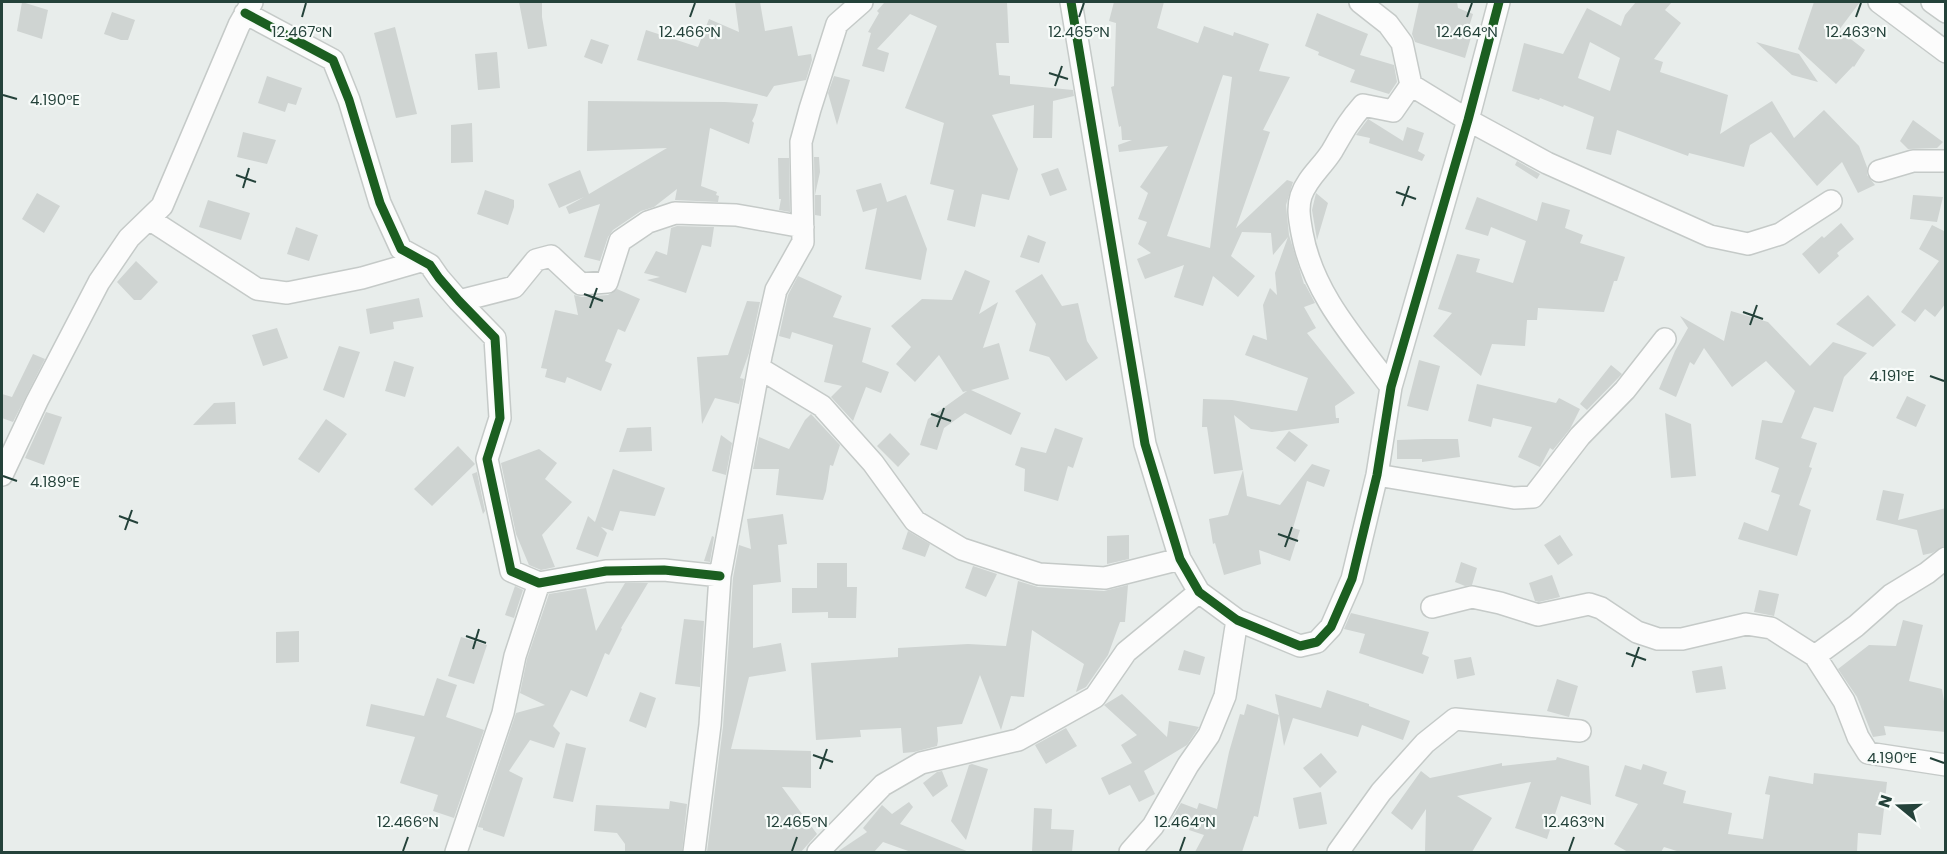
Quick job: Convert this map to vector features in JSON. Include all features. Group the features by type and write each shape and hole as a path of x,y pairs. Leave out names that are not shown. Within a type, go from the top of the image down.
{"street":[{"path":"694,852 710,726 720,576 776,290 803,242 801,142 837,24 862,2"},
{"path":"1071,2 1145,444 1180,559 1199,592 1237,620 1300,646 1317,642 1330,627 1352,579 1377,475 1391,387 1468,120 1499,2"},
{"path":"1360,2 1388,24 1402,43 1411,85 1394,111 1363,105 1348,121 1331,153 1310,179 1301,196 1299,214 1311,267 1333,311 1391,387"},
{"path":"1879,2 1946,52"},
{"path":"1932,2 1946,12"},
{"path":"2,475 37,401 99,282 129,238 162,206 249,7 333,60 380,203 401,249 430,265 459,301 495,338 500,418 487,459 511,572 539,583 606,571 664,570 720,576"},
{"path":"1411,85 1468,120 1547,163 1710,236 1748,244 1780,234 1831,201"},
{"path":"1879,171 1913,162 1946,161"},
{"path":"459,301 514,287 536,260 551,256 581,284 607,282 620,241 648,222 675,213 736,215 803,227"},
{"path":"148,219 257,289 287,293 362,278 421,261"},
{"path":"1377,475 1514,498 1533,496 1580,436 1625,390 1665,339"},
{"path":"759,368 822,405 873,463 915,521 962,549 1039,574 1105,578 1180,559"},
{"path":"1815,656 1856,626 1891,595 1927,573 1946,558"},
{"path":"456,852 503,713 515,656 539,583"},
{"path":"818,852 883,785 921,763 1018,740 1095,696 1126,652 1199,592"},
{"path":"1432,607 1472,597 1538,615 1589,604 1601,608 1637,632 1658,639 1682,639 1746,624 1771,628 1815,656 1844,701 1858,737 1868,753 1946,765"},
{"path":"1130,852 1153,825 1188,765 1209,735 1225,696 1237,620"},
{"path":"1338,852 1381,792 1425,743 1455,719 1580,731"}],"building":[{"path":"22,2 48,10 42,39 17,31"},
{"path":"519,2 542,2 547,46 528,49"},
{"path":"735,2 760,2 765,31 792,26 798,56 811,54 812,60 806,80 774,86 767,97 637,60 646,30 698,47 709,19 739,32"},
{"path":"881,2 1007,2 1009,43 996,43 999,75 1010,76 1010,84 1073,90 1074,96 1053,101 1052,138 1033,138 1034,105 992,115 1018,169 1009,200 982,194 975,227 947,220 954,190 930,184 944,123 905,108 937,26 910,14 877,49 889,53 884,72 862,66 871,33 868,32 879,13 877,11 884,3"},
{"path":"1114,2 1164,2 1157,28 1198,43 1204,26 1233,36 1234,32 1269,44 1259,71 1290,77 1263,130 1270,132 1236,228 1287,180 1293,182 1286,205 1289,235 1304,284 1315,303 1304,307 1316,328 1307,333 1355,393 1335,406 1339,423 1272,432 1251,429 1234,415 1243,470 1214,474 1207,427 1202,427 1203,399 1232,400 1297,411 1308,378 1245,355 1253,335 1267,340 1263,305 1270,288 1277,295 1275,273 1288,237 1273,255 1271,233 1242,232 1231,256 1255,276 1238,297 1213,276 1203,306 1174,297 1184,265 1145,279 1137,259 1151,253 1138,244 1147,222 1138,219 1148,193 1140,187 1168,146 1119,152 1118,145 1132,140 1122,140 1121,126 1119,127 1111,87 1114,86 1116,23 1109,21","holes":["1223,75 1232,77 1210,248 1167,236"]},
{"path":"1419,2 1457,2 1458,8 1473,14 1467,33 1472,34 1465,58 1415,42 1412,34"},
{"path":"1636,2 1672,2 1665,10 1681,23 1654,59 1663,62 1660,72 1728,95 1720,134 1772,101 1794,138 1824,110 1859,146 1867,167 1867,175 1875,185 1858,193 1842,162 1817,186 1771,132 1750,145 1744,167 1689,153 1688,156 1617,130 1611,155 1586,149 1594,117 1564,105 1563,107 1512,91 1524,43 1563,54 1587,8 1621,26 1625,15","holes":["1590,42 1620,58 1610,91 1578,78"]},
{"path":"1814,2 1860,2 1839,30 1865,50 1854,67 1836,84 1798,49"},
{"path":"112,12 135,20 128,40 104,34"},
{"path":"1317,13 1368,34 1360,55 1394,65 1397,82 1389,94 1350,82 1355,70 1318,55 1319,52 1305,46"},
{"path":"395,27 417,114 396,118 374,33"},
{"path":"591,39 609,45 602,64 584,57"},
{"path":"1756,42 1799,54 1818,82 1792,75"},
{"path":"497,52 500,88 478,90 475,54"},
{"path":"267,76 302,88 296,105 288,103 285,112 258,103"},
{"path":"834,76 850,80 837,125 828,93"},
{"path":"588,101 758,104 752,121 754,123 749,144 710,128 701,186 717,192 718,202 675,200 677,189 654,207 641,211 613,230 608,237 600,261 584,257 600,204 569,214 566,207 584,197 559,208 548,184 580,170 589,194 667,148 587,151"},
{"path":"1368,119 1403,141 1407,127 1424,133 1418,151 1425,155 1422,161 1369,143 1370,138 1356,135"},
{"path":"1913,120 1943,142 1937,148 1908,149 1900,141"},
{"path":"472,123 473,162 451,163 451,125"},
{"path":"243,132 276,140 267,164 237,157"},
{"path":"814,157 819,157 820,172 815,195 821,195 821,216 815,215"},
{"path":"778,158 789,158 790,212 779,210 781,199 779,199"},
{"path":"1517,161 1540,174 1537,179 1515,165"},
{"path":"1058,168 1067,190 1050,196 1041,174"},
{"path":"881,183 887,202 906,195 927,249 921,280 865,269 877,208 863,212 856,190"},
{"path":"485,190 514,200 508,225 477,214"},
{"path":"37,193 60,206 44,233 22,219"},
{"path":"1316,193 1328,203 1317,240 1312,210"},
{"path":"1913,195 1943,197 1937,222 1910,219"},
{"path":"1477,197 1537,221 1542,202 1570,210 1565,228 1583,235 1580,243 1625,257 1604,312 1538,308 1537,320 1527,320 1525,346 1492,344 1481,376 1433,336 1452,313 1438,309 1457,254 1480,259 1476,272 1513,283 1526,241 1491,227 1488,236 1465,229"},
{"path":"208,200 250,213 241,240 199,227"},
{"path":"1841,223 1854,239 1837,253 1839,256 1819,274 1802,254"},
{"path":"1932,225 1946,232 1946,303 1935,317 1925,309 1915,322 1901,312 1939,261 1919,249"},
{"path":"677,226 714,227 711,247 702,245 686,293 647,280 660,277 644,273 656,251 667,255 671,228"},
{"path":"296,227 318,235 309,261 287,254"},
{"path":"1028,235 1046,242 1039,263 1020,257"},
{"path":"136,261 158,282 141,300 134,300 117,282"},
{"path":"965,270 990,281 979,314 998,302 983,348 999,343 1009,379 971,390 1021,413 1011,435 965,413 944,428 937,450 920,445 928,419 967,391 963,392 939,355 915,382 896,364 911,347 891,326 922,299 952,300"},
{"path":"1042,274 1062,306 1078,303 1087,341 1098,358 1066,381 1049,357 1029,351 1036,324 1015,291"},
{"path":"798,276 842,296 833,317 871,328 862,362 889,372 881,393 866,387 853,421 831,397 842,386 824,382 833,345 792,332 790,339 779,336 788,295"},
{"path":"617,289 640,299 625,332 618,329 605,361 612,364 601,391 567,377 565,383 545,377 547,369 541,368 555,310 578,315 574,295 582,297 608,295"},
{"path":"1868,295 1896,325 1873,347 1836,324"},
{"path":"419,298 423,317 393,322 394,329 370,334 366,309"},
{"path":"747,301 760,302 749,353 740,378 744,379 739,404 715,398 702,424 697,357 728,355"},
{"path":"1731,311 1768,322 1810,366 1833,342 1867,353 1844,377 1833,412 1814,407 1801,438 1817,443 1809,467 1812,468 1799,505 1811,510 1797,556 1738,539 1744,522 1768,531 1780,495 1771,492 1779,468 1755,459 1762,420 1782,423 1795,391 1766,361 1732,387 1704,348 1694,365 1690,362 1676,397 1659,389 1675,351 1688,328 1680,316 1724,341"},
{"path":"277,328 288,358 263,366 252,335"},
{"path":"339,346 360,352 344,398 323,390"},
{"path":"33,354 45,359 13,422 2,418 2,394 12,397"},
{"path":"1419,360 1440,366 1428,411 1407,406"},
{"path":"394,361 414,367 405,397 385,391"},
{"path":"1611,365 1622,374 1587,410 1580,404"},
{"path":"1477,384 1556,403 1559,398 1580,409 1570,429 1553,450 1550,448 1540,467 1518,457 1532,427 1493,418 1491,427 1468,421"},
{"path":"1907,396 1926,405 1916,427 1896,418"},
{"path":"235,402 236,424 193,425 214,403"},
{"path":"46,412 62,417 44,465 25,458"},
{"path":"1665,413 1691,424 1696,476 1671,478"},
{"path":"811,414 840,445 833,466 830,465 823,500 776,495 779,469 753,469 759,437 789,449 805,420"},
{"path":"326,419 347,434 319,473 298,459"},
{"path":"651,427 652,451 619,452 627,428"},
{"path":"1055,428 1083,438 1073,468 1068,466 1058,501 1024,491 1025,469 1015,465 1021,447 1046,453"},
{"path":"1289,431 1308,445 1295,462 1276,448"},
{"path":"890,433 910,454 898,467 877,446"},
{"path":"721,435 732,443 726,475 712,471"},
{"path":"1458,439 1460,457 1422,462 1422,459 1397,459 1397,440"},
{"path":"458,446 475,464 432,506 414,489"},
{"path":"539,449 557,463 545,479 572,502 542,535 555,567 541,570 529,565 516,534 501,463"},
{"path":"1312,464 1330,470 1324,487 1307,481 1293,528 1300,530 1290,561 1259,550 1261,564 1224,575 1215,543 1213,544 1209,519 1228,515 1243,470 1247,496 1280,505"},
{"path":"613,469 665,488 655,516 620,511 613,531 601,527 607,533 598,557 576,549 588,516 595,522"},
{"path":"477,472 485,511 483,514 472,474"},
{"path":"1883,490 1904,494 1898,520 1946,508 1946,545 1923,555 1917,530 1876,520"},
{"path":"783,514 787,544 778,545 781,582 753,585 753,648 781,643 786,671 749,677 731,749 811,751 811,788 782,787 817,834 801,852 707,852 723,727 733,578 739,545 751,549 747,519"},
{"path":"908,531 930,544 925,557 902,549"},
{"path":"1129,535 1129,559 1107,564 1107,536"},
{"path":"1560,535 1573,555 1558,565 1544,545"},
{"path":"712,536 714,537 710,562 704,561"},
{"path":"1461,562 1477,568 1472,585 1465,586 1455,582"},
{"path":"817,563 847,563 847,587 857,587 856,618 828,618 828,612 792,613 792,588 817,588"},
{"path":"973,566 997,574 986,597 965,588"},
{"path":"1552,575 1560,597 1535,601 1529,583"},
{"path":"1018,581 1038,587 1104,591 1128,585 1125,622 1120,622 1108,655 1086,687 1076,692 1084,664 1032,630 1024,697 1011,696 1001,730 980,675 962,724 937,727 937,746 903,753 901,728 860,730 861,737 816,740 811,663 898,657 898,648 968,644 1006,646"},
{"path":"625,583 648,583 621,628 609,655 605,653 587,697 571,690 553,726 560,733 554,748 530,740 509,771 523,778 504,837 483,830 478,827 516,713 545,705 520,693 527,659 549,594 586,588 596,631"},
{"path":"515,586 523,590 514,618 505,615"},
{"path":"1759,590 1779,594 1774,616 1754,612"},
{"path":"1351,613 1429,632 1422,654 1429,657 1423,674 1359,653 1365,634 1344,629"},
{"path":"684,619 704,621 700,687 675,684"},
{"path":"1903,620 1923,625 1909,681 1942,689 1946,732 1884,726 1886,735 1873,737 1857,697 1838,669 1869,645 1896,646"},
{"path":"299,631 299,662 276,663 276,632"},
{"path":"461,637 487,645 474,684 448,676"},
{"path":"1184,650 1205,657 1200,675 1178,670"},
{"path":"1471,657 1475,675 1457,679 1454,660"},
{"path":"1722,666 1726,689 1696,693 1692,671"},
{"path":"437,678 457,685 446,717 484,730 454,818 433,811 438,795 400,783 415,737 366,726 371,704 424,716"},
{"path":"1557,679 1578,686 1569,717 1547,711"},
{"path":"1327,690 1410,721 1403,740 1362,725 1358,737 1293,718 1284,746 1275,694 1321,708"},
{"path":"640,692 656,698 646,728 629,721"},
{"path":"1122,694 1167,737 1169,721 1199,727 1187,745 1144,771 1155,794 1139,802 1130,785 1109,795 1101,778 1132,763 1121,745 1137,735 1104,705"},
{"path":"1247,704 1279,715 1258,817 1254,816 1242,852 1195,852 1204,835 1171,820 1181,803 1197,809 1199,803 1217,809 1229,752 1240,714 1244,715"},
{"path":"1066,728 1077,746 1046,764 1035,745"},
{"path":"566,743 586,748 573,802 553,798"},
{"path":"1321,753 1337,772 1320,788 1303,768"},
{"path":"1557,757 1589,766 1591,805 1561,796 1547,839 1515,828 1531,782 1457,796 1492,818 1472,852 1425,852 1426,809 1412,830 1391,813 1421,771 1430,778 1502,763 1502,766 1556,760"},
{"path":"1643,764 1667,772 1663,784 1686,791 1683,803 1732,813 1728,834 1763,839 1770,795 1765,794 1769,776 1813,784 1814,773 1887,782 1881,835 1858,833 1857,852 1680,852 1664,847 1661,852 1628,852 1614,844 1638,804 1615,796 1625,765 1641,770"},
{"path":"969,765 988,769 966,840 951,821"},
{"path":"942,771 948,786 933,797 923,783 937,772"},
{"path":"1321,792 1327,824 1299,829 1293,798"},
{"path":"670,801 687,804 682,852 625,852 625,844 617,833 594,831 596,805 669,809"},
{"path":"909,802 913,807 900,824 969,852 911,852 883,842 874,852 837,852 867,832 863,828 882,805 892,814"},
{"path":"1034,808 1052,809 1051,829 1074,830 1072,852 1032,852"}],"cycle path":[{"path":"1071,2 1145,444 1180,559 1199,592 1237,620 1300,646 1317,642 1331,627 1352,579 1377,475 1391,387 1468,120 1499,2"},
{"path":"245,13 333,60 349,100 380,203 401,249 430,265 459,301 495,338 500,418 487,459 511,571 539,583 606,571 664,570 720,576"}]}
